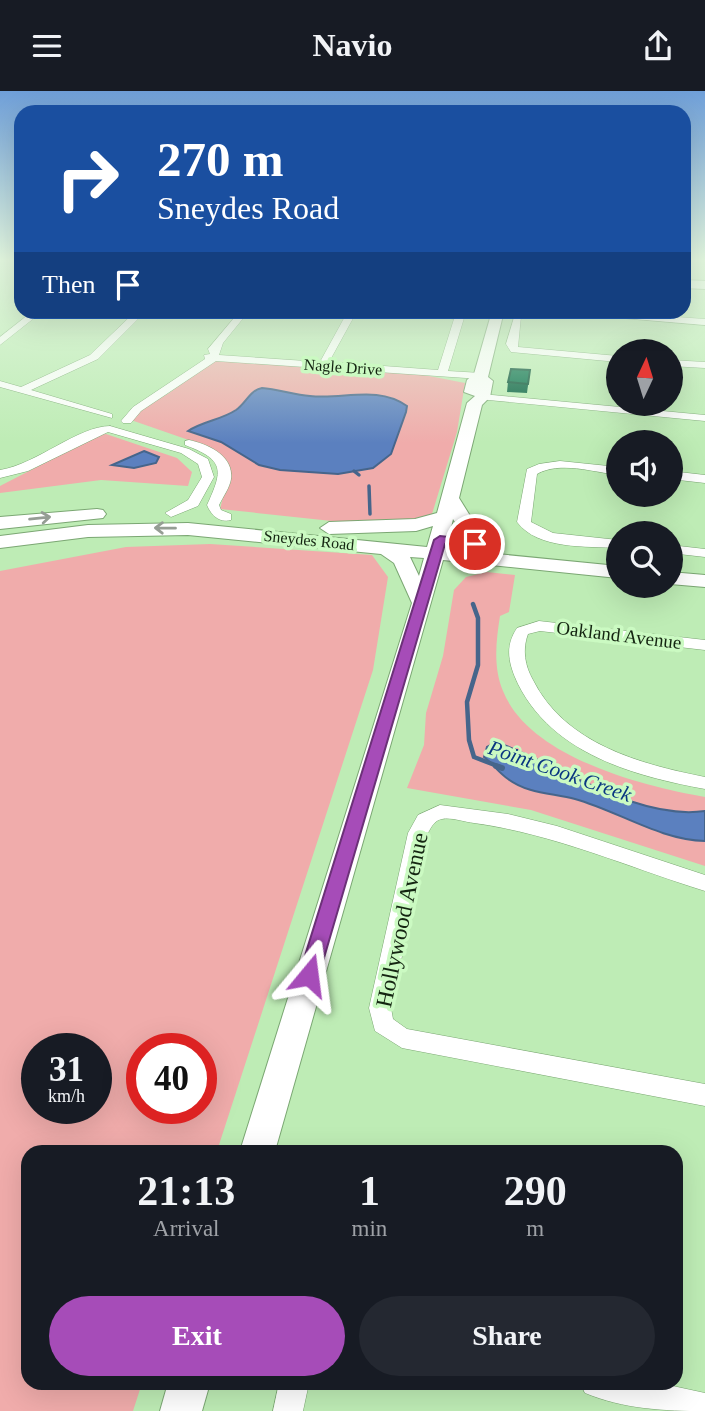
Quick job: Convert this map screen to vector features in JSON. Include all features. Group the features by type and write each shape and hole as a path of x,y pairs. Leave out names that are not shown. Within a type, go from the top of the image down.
{"main road":[{"path":"259,1145 376,748 430,576 496,321"},
{"path":"324,528 405,526 447,507"},
{"path":"447,507 470,531 492,546"},
{"name":"Sneydes Road","path":"0,523 81,514 171,513 226,517 324,528 544,564 606,571"},
{"name":"Sneydes Road","path":"0,542 88,531 164,528 383,547 492,546 606,558"},
{"path":"383,547 402,561 422,603"},
{"path":"430,576 455,568 544,564"},
{"path":"683,566 705,568"},
{"path":"683,578 705,581"},
{"path":"181,1411 187,1390"}],"street":[{"path":"0,342 27,321"},
{"path":"20,391 94,357 132,321"},
{"path":"0,474 14,471 137,409 212,357 238,321"},
{"path":"323,365 348,321"},
{"path":"441,375 458,321"},
{"path":"516,321 511,344 514,350 606,358"},
{"path":"685,321 705,322"},
{"name":"Nagle Drive","path":"212,357 481,379"},
{"path":"683,364 705,365"},
{"path":"0,384 77,409 105,423 185,451 204,462 208,477 196,500 171,513"},
{"path":"476,399 705,418"},
{"path":"127,421 137,409"},
{"path":"105,423 127,421 199,446 218,457 225,475 213,505 216,513 226,517"},
{"path":"606,470 554,465 535,468 531,472 524,519 528,530 546,536 606,543"},
{"path":"683,476 705,479"},
{"path":"683,550 705,553"},
{"name":"Oakland Avenue","path":"705,645 534,626 520,634 518,661 527,686 548,713 571,733 614,757 663,774 705,783"},
{"name":"Hollywood Avenue","path":"705,883 533,826 460,813 434,814 425,820 418,833 380,1008 387,1029 402,1038 705,1095"},
{"path":"288,1411 292,1390"},
{"path":"626,1390 705,1408"}],"shaded area":[{"path":"213,361 424,375 465,383 457,432 432,514 422,520 360,524 220,509 228,478 203,445 131,420 135,413 169,393"},
{"path":"106,434 177,458 192,472 188,486 101,480 0,493 0,486 99,435"},
{"path":"210,544 372,555 388,577 373,670 219,1145 21,1145 21,1390 140,1390 133,1411 0,1411 0,571 126,547"},
{"path":"487,572 515,575 509,612 500,616 496,654 503,691 517,714 537,734 590,765 651,785 705,797 705,866 531,810 407,788 424,745 426,713 443,656 454,590 466,577"}],"water":[{"path":"262,388 322,397 384,396 407,406 391,454 373,468 338,474 280,470 259,465 221,442 188,431 230,413 254,391"},
{"path":"144,451 159,457 156,463 134,468 112,465"},
{"path":"496,742 598,789 652,808 679,812 705,811 705,841 672,836 591,804 516,784 484,757 487,747"}],"building":[{"path":"511,369 530,370 528,384 508,382"}],"waterway":[{"name":"Point Cook Creek","path":"354,471 359,475"},
{"name":"Point Cook Creek","path":"369,486 370,514"},
{"name":"Point Cook Creek","path":"473,604 478,618 478,665 467,702 469,740 474,757 500,767"},
{"name":"Point Cook Creek","path":"496,766 502,768"}],"route":[{"path":"309,975 440,540 475,544"}]}
